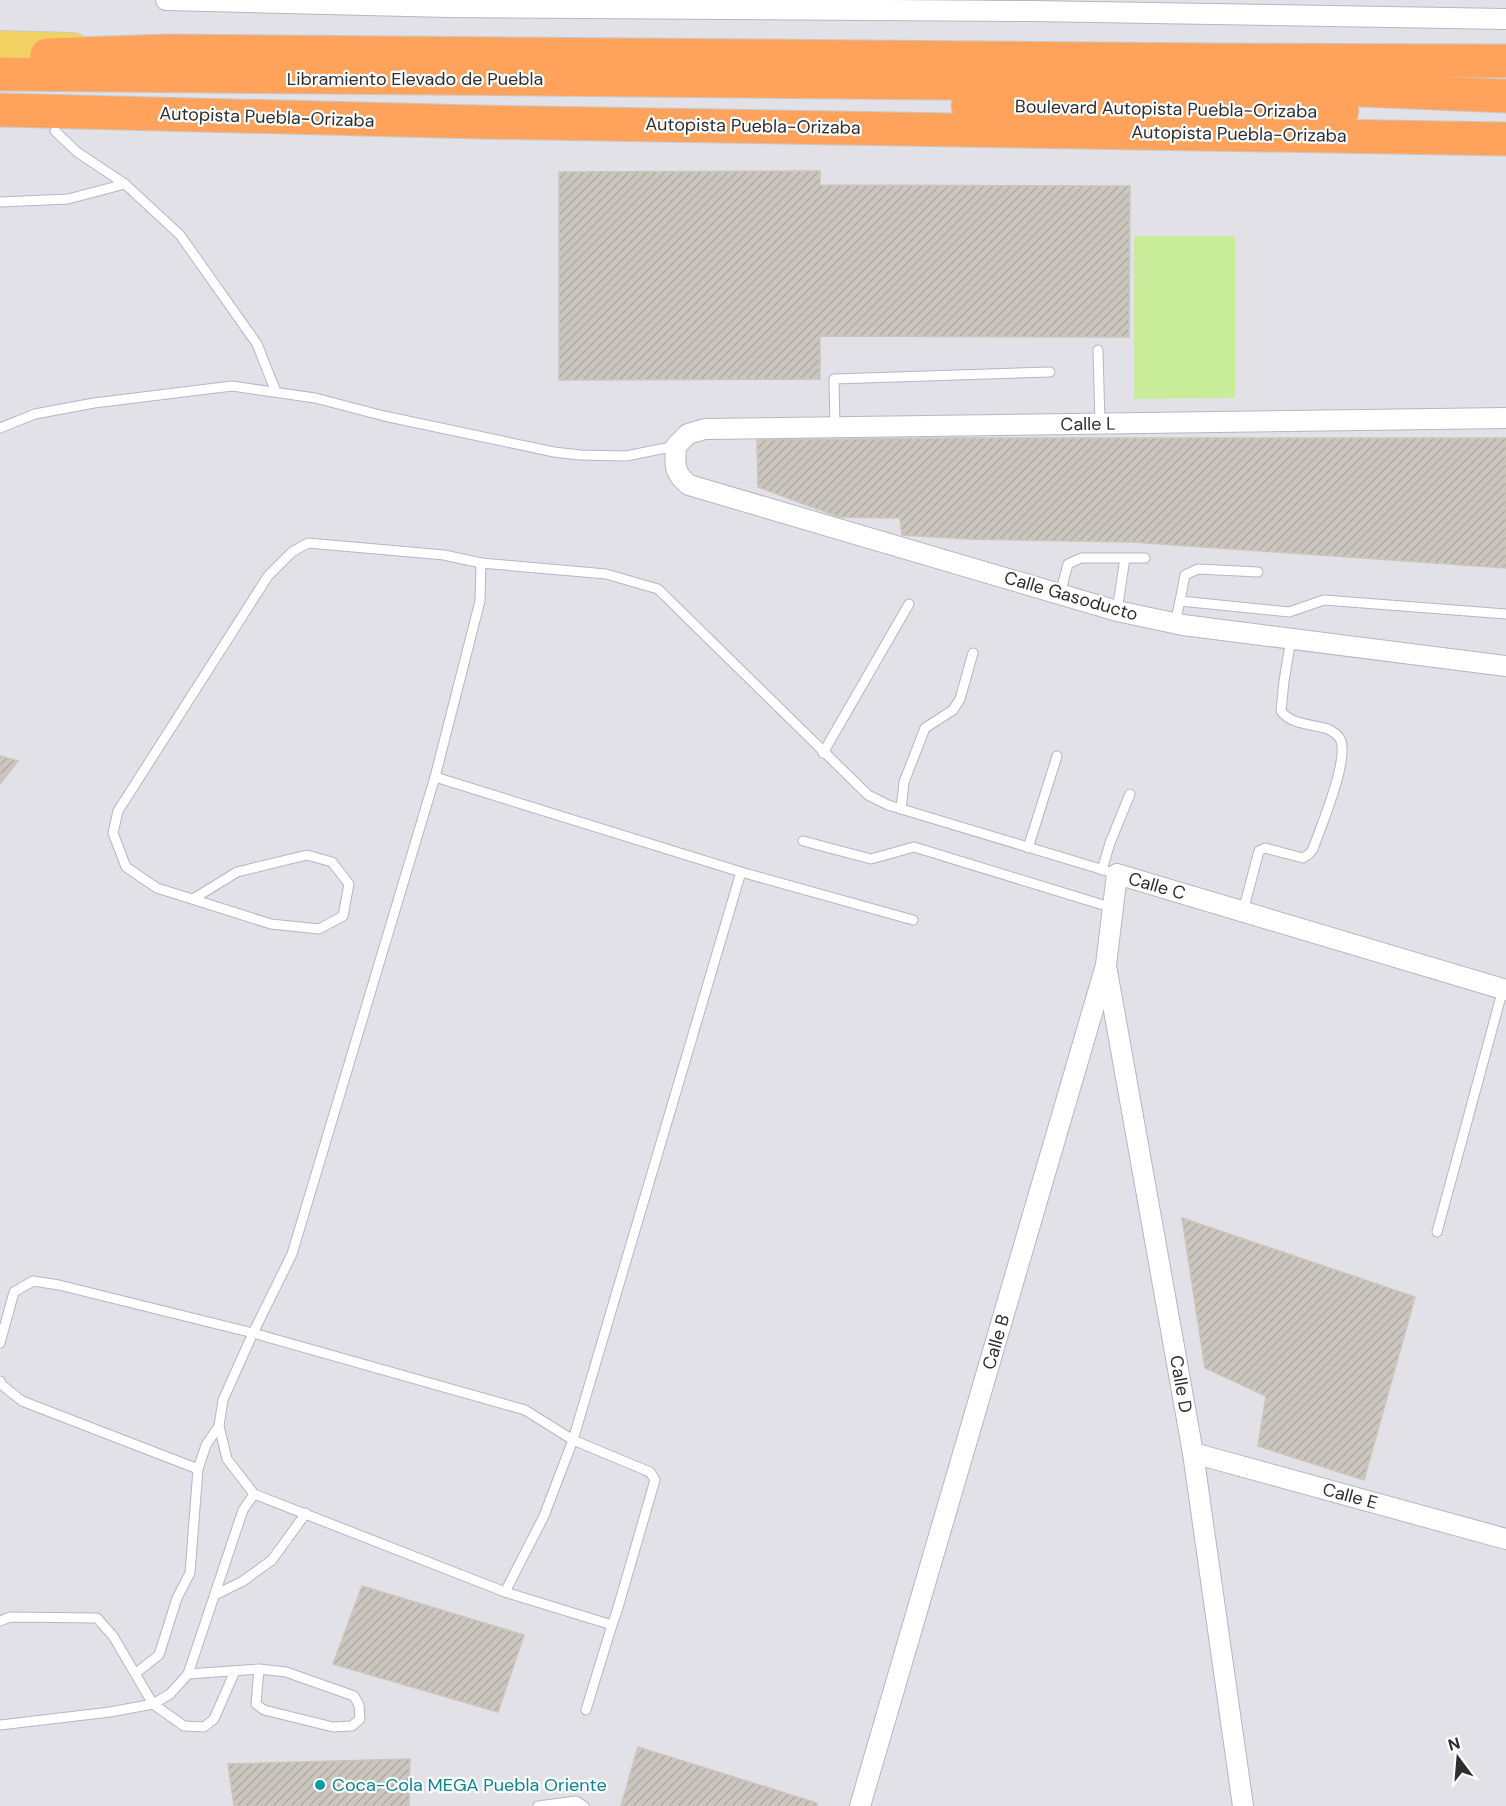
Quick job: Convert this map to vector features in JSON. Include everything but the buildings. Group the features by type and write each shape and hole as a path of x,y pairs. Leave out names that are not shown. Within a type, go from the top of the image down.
{"highway":[{"path":"0,58 169,51 1506,61"},
{"name":"Libramiento Elevado de Puebla","path":"0,74 828,93"},
{"name":"Boulevard Autopista Puebla-Orizaba","path":"828,93 1264,86 1506,96"},
{"name":"Libramiento Elevado de Puebla","path":"0,98 565,106 828,93"},
{"name":"Boulevard Autopista Puebla-Orizaba","path":"828,93 1506,113"},
{"name":"Autopista Puebla-Orizaba","path":"0,110 479,122 1506,139"},
{"path":"0,129 412,140 447,135 479,122"}],"main road":[{"path":"0,46 169,51"}],"street":[{"path":"166,0 519,4 1035,5 1506,19"},
{"name":"Calle L","path":"676,446 688,434 705,429 1506,418"},
{"name":"Calle Gasoducto","path":"676,446 675,466 679,476 689,485 1117,611 1175,622 1183,626 1506,666"},
{"name":"Calle C","path":"1110,872 1504,990"},
{"name":"Calle B","path":"860,1806 1106,965 1113,908 1110,872"},
{"name":"Calle D","path":"1106,965 1193,1453 1243,1806"},
{"name":"Calle E","path":"1193,1453 1506,1539"}],"lane":[{"path":"55,131 77,152 125,184 180,235 257,344 276,392"},
{"path":"0,202 68,199 125,184"},
{"path":"1098,350 1100,424"},
{"path":"835,427 834,379 1050,372"},
{"path":"0,428 35,414 94,403 232,386 315,398 384,416 563,453 626,456 676,446"},
{"name":"Calle C","path":"193,899 237,872 307,855 332,862 349,884 343,916 319,929 272,924 157,888 126,867 113,833 118,812 268,576 292,552 308,543 444,555 481,563 606,574 658,589 868,795 901,809 1110,872"},
{"path":"1060,594 1068,564 1081,558 1145,558"},
{"path":"1117,611 1125,558"},
{"path":"481,563 480,601 435,777 292,1254 223,1400 219,1426 227,1459 254,1494 505,1592 612,1625"},
{"path":"1175,622 1185,575 1192,570 1258,572"},
{"path":"1180,601 1289,612 1324,600 1506,614"},
{"path":"823,753 909,604"},
{"path":"1243,911 1259,851 1265,848 1303,858 1313,849 1341,768 1342,743 1338,734 1287,718 1281,711 1291,639"},
{"path":"901,809 904,782 926,728 953,710 960,699 973,653"},
{"path":"1028,848 1057,756"},
{"path":"435,777 741,872 913,920"},
{"path":"1110,872 1110,843 1130,794"},
{"path":"803,841 871,859 914,847 1113,908"},
{"path":"505,1592 544,1516 573,1440 741,872"},
{"path":"1437,1232 1504,990"},
{"path":"0,1343 14,1292 33,1281 59,1285 253,1333 525,1410 573,1440 650,1472 655,1480 586,1710"},
{"path":"0,1381 21,1401 198,1469"},
{"path":"136,1673 159,1655 177,1598 190,1573 198,1469 206,1445 219,1426"},
{"path":"0,1725 110,1712 153,1704 170,1694 188,1674 243,1510 254,1494"},
{"path":"214,1594 243,1581 272,1560 306,1513"},
{"path":"0,1622 10,1617 97,1618 113,1636 153,1704 184,1726 204,1727 214,1719 235,1671"},
{"path":"188,1674 259,1669 286,1672 354,1696 359,1705 360,1719 352,1726 333,1727 264,1710 256,1704 259,1669"},
{"path":"538,1806 576,1802 584,1806"}],"shaded area":[{"path":"0,0 1506,0 1506,1806 0,1806"}],"green space":[{"path":"1134,236 1235,236 1235,398 1134,399"}],"place":[{"name":"Coca-Cola MEGA Puebla Oriente","path":"320,1785"}]}
